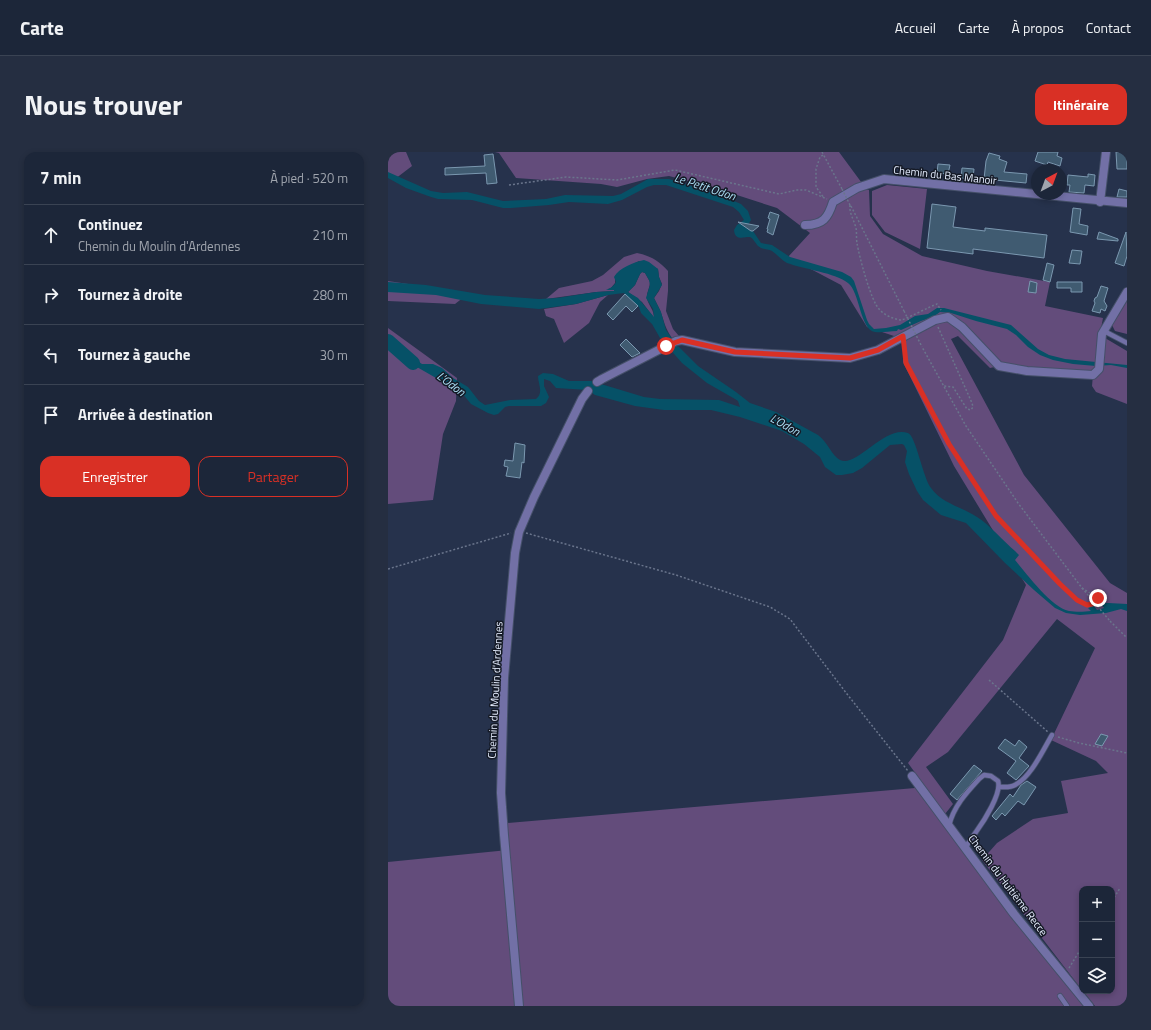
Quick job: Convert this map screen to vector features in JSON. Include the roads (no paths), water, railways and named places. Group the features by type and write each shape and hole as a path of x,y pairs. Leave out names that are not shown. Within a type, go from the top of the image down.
{"street":[{"path":"1100,202 1106,152"},
{"name":"Chemin du Bas Manoir","path":"805,225 814,225 822,221 829,213 833,202 857,188 884,179 1100,202 1127,203"},
{"path":"597,382 602,378 676,341 682,340 735,352 850,358 878,350 935,320 948,317 962,327 999,366 1027,372 1093,375 1099,365 1102,334 1127,292"},
{"name":"Chemin du Moulin d'Ardennes","path":"519,1006 501,793 504,678 515,552 519,532 534,497 579,405 588,391"},
{"name":"Chemin du Huitième Recce","path":"912,776 1014,914 1089,1006"}],"lane":[{"path":"1104,331 1127,343"},
{"path":"999,787 1015,785 1027,775 1052,735"},
{"path":"950,826 952,816 956,809 976,782 984,775 991,776 998,781 999,787 995,800 983,822 967,843 966,848"},
{"path":"1060,996 1067,1006"}],"water":[{"path":"388,172 431,191 443,193 467,192 503,201 546,199 565,195 613,196 621,194 648,179 669,179 722,196 741,204 748,211 751,220 746,228 753,231 761,243 772,245 790,257 842,272 851,277 854,281 867,320 874,329 900,325 915,316 928,314 937,308 944,308 1011,325 1038,349 1049,355 1065,359 1127,365 1127,368 1111,365 1096,366 1073,364 1053,360 1040,355 1028,347 1016,335 1007,329 951,313 940,312 933,317 901,330 898,329 897,331 875,332 870,330 866,325 855,294 848,283 836,276 787,263 772,251 758,246 750,237 742,238 736,236 734,230 737,225 744,220 739,212 733,207 666,185 654,185 647,187 622,200 608,204 569,202 503,208 472,200 438,199 431,197 406,188 388,178"},
{"path":"644,260 658,269 662,285 654,298 661,312 666,330 676,344 698,366 750,403 776,412 818,435 834,455 840,460 847,461 854,458 890,435 899,432 908,433 914,441 928,483 935,493 946,501 971,513 992,529 1019,555 1015,560 1047,597 1062,608 1069,611 1091,611 1088,608 1094,606 1097,610 1104,608 1100,603 1127,604 1127,611 1121,609 1106,613 1080,615 1066,613 1055,608 1005,563 966,523 941,515 923,500 909,474 905,462 907,451 902,444 890,445 862,468 853,473 836,475 825,467 820,457 804,444 782,431 740,417 711,410 664,410 635,406 595,395 588,390 556,388 550,381 544,379 544,386 549,397 546,403 541,406 509,406 505,407 498,414 494,415 471,404 462,393 410,363 395,345 388,340 388,335 422,364 433,364 442,368 453,378 468,387 479,401 485,405 510,400 536,399 540,394 538,376 543,373 553,374 569,381 591,381 644,397 660,399 719,400 740,407 738,401 707,383 682,363 660,338 652,324 641,313 639,307 624,293 608,295 576,304 539,309 481,304 436,295 388,292 388,282 426,285 485,295 539,299 614,291 606,290 612,287 616,282 614,277 616,274 631,264","holes":["642,272 645,273 650,285 646,298 653,309 654,317 638,298 628,292 635,285 640,274"]}],"waterway":[{"name":"L'Odon","path":"388,341 413,363"}],"water label":[{"name":"Le Petit Odon","path":"705,187"}]}
